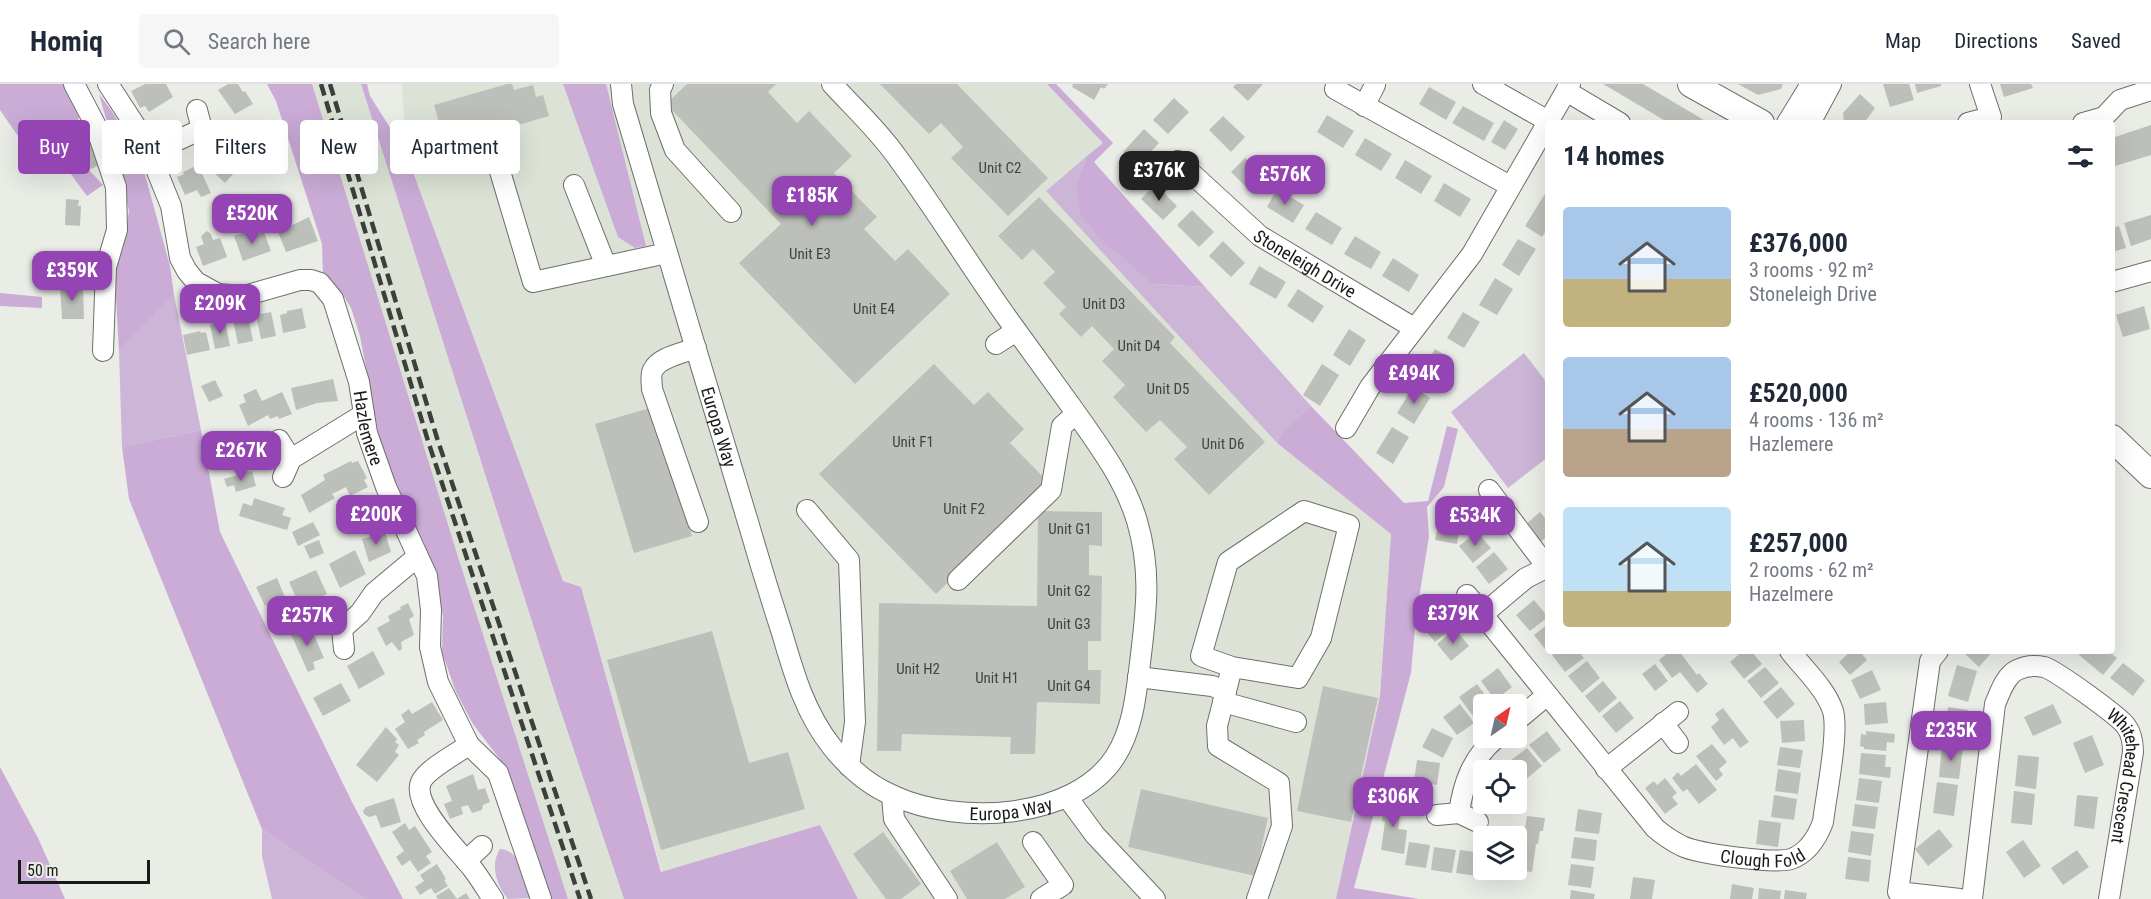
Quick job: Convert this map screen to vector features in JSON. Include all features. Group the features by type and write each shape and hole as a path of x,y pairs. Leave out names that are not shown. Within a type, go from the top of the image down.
{"main road":[{"path":"1691,84 1756,120"},
{"path":"2115,441 2151,475"}],"street":[{"path":"74,84 95,124 116,187 117,230 105,267 103,351"},
{"name":"Hazlemere","path":"108,84 132,120"},
{"name":"Europa Way","path":"621,84 623,104 800,694 819,728 830,745 849,766 863,778 892,796 928,808 961,813 1034,808 1067,797 1097,778 1115,756 1126,733 1134,708 1148,599 1146,567 1137,523 1124,486 1103,452 895,153 833,84"},
{"path":"663,84 660,90 661,113 675,150 731,212"},
{"path":"1482,84 1545,120"},
{"path":"1789,120 1811,84"},
{"path":"1812,120 1831,84"},
{"path":"1980,84 1991,117 1980,120"},
{"path":"1364,106 1375,85"},
{"path":"1549,120 1568,88 1616,120"},
{"path":"1335,89 1510,186"},
{"path":"2094,120 2104,117 2120,100 2151,90"},
{"path":"182,143 206,136 197,110"},
{"path":"1346,428 1370,387 1472,254 1545,127"},
{"name":"Stoneleigh Drive","path":"1179,160 1260,237 1414,328"},
{"name":"Hazlemere","path":"158,174 171,206 180,258 196,282 218,294 244,296 300,280 320,282 333,299 359,382 367,433 386,487 427,576 431,610 430,647 438,682 469,745 498,773 541,899"},
{"path":"501,174 533,282 667,253"},
{"path":"574,185 606,266"},
{"path":"2115,281 2151,271"},
{"path":"996,344 1017,331"},
{"path":"696,348 659,363 652,371 652,388 698,522"},
{"path":"283,477 291,459 364,414"},
{"path":"958,580 1051,490 1062,426 1076,414"},
{"path":"279,440 291,459"},
{"path":"1489,490 1545,564"},
{"path":"807,510 849,560 855,722 849,766"},
{"path":"1304,511 1348,525 1322,638 1298,678 1232,667 1201,656 1228,562 1304,511"},
{"path":"344,649 334,624 360,613 374,593 417,556"},
{"path":"1482,615 1526,578 1545,568"},
{"name":"Clough Fold","path":"1467,595 1546,696 1655,828 1683,847 1774,861 1790,859 1802,854 1819,834 1834,729 1833,711 1823,693 1792,654"},
{"path":"1936,654 1930,661 1898,891 1960,899"},
{"name":"Whitehead Crescent","path":"1972,899 1995,704 2003,685 2014,671 2027,666 2043,666 2058,673 2125,724 2132,738 2133,752 2109,899"},
{"path":"1232,667 1217,726 1218,746 1279,783 1282,826 1257,899"},
{"path":"1138,677 1212,686 1224,697 1296,722"},
{"path":"1527,712 1546,696"},
{"path":"1606,769 1670,718 1678,743"},
{"path":"469,745 425,775 420,783 423,803 494,899"},
{"path":"1459,813 1462,790 1469,773 1487,748"},
{"path":"892,796 894,819 947,899"},
{"path":"1067,797 1095,835 1155,899"},
{"path":"1437,815 1459,813 1478,822"},
{"path":"1033,842 1063,885 1041,899"},
{"path":"466,861 482,846"}],"shaded area":[{"path":"0,84 63,84 81,109 78,120 18,120 18,136 0,110"},
{"path":"267,84 312,84 323,120 300,120 300,174 340,174 458,557 568,899 547,899 505,766 473,724 456,692 442,652 443,616 437,583 424,543 398,491 380,442 360,336 351,308 340,290 323,274 322,244 288,138 288,120 282,120"},
{"path":"286,84 361,84 372,120 300,120 300,132"},
{"path":"361,84 367,84 370,96 390,128 390,174 414,174 563,581 581,587 661,872 820,825 858,899 624,899 556,697 378,137 378,120 372,120"},
{"path":"402,84 1047,84 1103,143 1046,191 1277,443 1391,534 1380,696 1336,899 858,899 820,825 662,872 581,587 563,581 414,174 520,174 520,120 404,120"},
{"path":"563,84 606,84 646,246 635,248 618,237"},
{"path":"1047,84 1056,84 1113,143 1094,162 1205,287 1153,284 1099,237 1081,215 1076,183 1087,156 1103,143"},
{"path":"99,94 117,120 106,120"},
{"path":"378,137 556,697 624,899 547,899 505,766 473,724 456,692 442,652 443,616 437,583 424,543 398,491 376,422 360,336 312,174 378,174"},
{"path":"1087,156 1076,183 1153,284 1205,287 1311,406 1282,431 1277,443 1046,191"},
{"path":"90,171 103,185 87,196 71,174 90,174"},
{"path":"121,174 145,174 170,266 174,295 119,351 115,281 110,280 123,249 129,211"},
{"path":"0,293 42,297 42,308 0,306"},
{"path":"174,295 201,430 122,447 119,351"},
{"path":"1524,353 1545,380 1545,459 1508,488 1451,412"},
{"path":"1311,406 1404,503 1428,501 1447,426 1458,429 1444,487 1427,507 1429,536 1416,617 1411,673 1354,888 1419,899 1336,899 1380,696 1391,534 1277,443 1282,431"},
{"path":"201,430 220,532 352,802 403,899 365,899 262,829 129,499 122,447"},
{"path":"0,767 38,838 65,899 0,899"},
{"path":"262,829 365,899 272,899 262,856"},
{"path":"500,849 507,851 518,860 530,898 508,899 504,893 495,868"}],"building":[{"path":"145,84 166,84 173,97 149,112 145,106 140,108 131,91"},
{"path":"228,84 238,84 253,104 235,114 218,90"},
{"path":"507,84 512,84 514,90 533,85 536,97 543,95 549,116 520,124 520,120 438,120 434,105"},
{"path":"687,84 776,84 768,92 797,123 809,111 852,156 834,173 877,217 864,229 895,261 908,249 950,294 855,384 739,263 781,224 666,104"},
{"path":"880,84 957,84 1048,178 1008,216 951,158 963,147 941,123 929,134"},
{"path":"1073,84 1108,84 1104,89 1101,87 1094,100 1072,87"},
{"path":"1236,84 1263,84 1248,101 1233,87"},
{"path":"1603,84 1643,84 1704,120 1664,120"},
{"path":"1738,84 1783,84 1781,89 1758,95"},
{"path":"1883,84 1909,84 1914,100 1890,107"},
{"path":"1915,84 1941,84 1941,86 1917,93"},
{"path":"2000,84 2031,84 2033,88 2004,97"},
{"path":"1429,87 1456,102 1446,120 1419,104"},
{"path":"1860,94 1875,108 1866,120 1844,120 1843,113"},
{"path":"1174,98 1189,112 1168,134 1153,120"},
{"path":"1463,106 1494,123 1484,141 1452,123"},
{"path":"1327,115 1354,131 1343,148 1317,132"},
{"path":"1223,116 1245,137 1231,152 1209,130"},
{"path":"1504,120 1518,129 1505,150 1491,142"},
{"path":"2151,125 2151,155 2115,166 2115,137"},
{"path":"1144,129 1159,143 1137,166 1123,152"},
{"path":"90,132 102,159 102,164 91,169"},
{"path":"1365,138 1392,154 1381,171 1355,155"},
{"path":"1245,158 1267,179 1253,194 1231,172"},
{"path":"1405,160 1432,176 1421,194 1395,178"},
{"path":"194,167 194,174 202,174 211,193 201,197 197,190 185,195 177,177 184,174 183,172"},
{"path":"215,174 233,174 225,183"},
{"path":"1444,183 1471,199 1460,217 1434,201"},
{"path":"1155,184 1177,206 1163,220 1141,199"},
{"path":"1277,189 1304,205 1293,223 1267,207"},
{"path":"1545,194 1545,232 1542,237 1525,226"},
{"path":"1039,197 1175,337 1170,343 1265,442 1209,495 1174,459 1187,447 1160,420 1146,432 1113,397 1125,385 1102,361 1114,349 1092,326 1081,337 1059,314 1066,307 1043,283 1055,272 1033,249 1022,260 998,236"},
{"path":"66,199 79,200 80,226 65,225"},
{"path":"1192,210 1214,232 1199,247 1177,225"},
{"path":"1316,212 1342,228 1332,245 1305,229"},
{"path":"2151,215 2151,239 2131,246 2124,223"},
{"path":"309,217 318,241 286,252 278,232"},
{"path":"2119,226 2126,248 2115,251 2115,227"},
{"path":"207,231 213,240 220,238 227,257 203,266 196,247 204,244 201,237"},
{"path":"246,232 248,238 264,232 271,251 243,261 234,236"},
{"path":"1355,236 1381,252 1371,269 1344,254"},
{"path":"1518,239 1536,249 1519,276 1502,265"},
{"path":"1223,241 1245,263 1231,277 1209,256"},
{"path":"1393,258 1419,275 1409,292 1382,276"},
{"path":"1259,266 1286,282 1276,299 1249,284"},
{"path":"1495,278 1513,289 1497,315 1479,305"},
{"path":"83,285 84,319 62,319 60,286"},
{"path":"1298,289 1324,306 1313,323 1287,306"},
{"path":"2144,306 2150,329 2123,337 2116,315"},
{"path":"302,308 306,328 283,333 280,315"},
{"path":"271,312 276,336 261,339 256,315"},
{"path":"1463,312 1480,322 1464,348 1447,338"},
{"path":"248,316 253,341 238,344 233,320"},
{"path":"225,321 230,346 215,349 210,325"},
{"path":"1349,329 1366,340 1350,366 1333,355"},
{"path":"200,331 201,333 206,332 210,350 187,355 183,335"},
{"path":"1435,349 1452,359 1436,386 1419,375"},
{"path":"934,364 974,405 988,392 1024,429 1010,443 1050,484 936,594 819,474"},
{"path":"1322,364 1339,375 1320,406 1303,395"},
{"path":"333,379 338,401 317,403 296,410 291,388"},
{"path":"215,380 223,396 209,402 201,386"},
{"path":"1413,387 1430,398 1414,424 1397,413"},
{"path":"256,389 262,401 282,392 292,414 279,419 278,416 270,419 268,415 248,426 239,405 246,402 243,395"},
{"path":"653,407 692,536 634,553 595,424"},
{"path":"1392,427 1409,437 1393,464 1376,453"},
{"path":"235,433 235,442 241,442 242,458 222,458 221,434"},
{"path":"351,461 352,463 358,461 367,478 364,480 368,487 350,496 346,487 332,494 335,498 309,513 301,495 325,480 323,475"},
{"path":"252,471 256,486 236,492 234,485 227,487 224,479"},
{"path":"254,498 285,508 282,515 291,518 287,530 239,516 243,503 252,506"},
{"path":"1038,511 1102,512 1102,546 1089,545 1089,575 1102,576 1101,641 1088,641 1088,670 1101,670 1100,704 1037,702 1035,754 1010,754 1011,737 902,734 901,751 877,751 879,603 1037,606"},
{"path":"1540,512 1545,518 1545,538 1539,543 1525,525"},
{"path":"1440,517 1461,521 1457,544 1435,540"},
{"path":"313,522 320,535 298,546 292,532"},
{"path":"385,532 391,552 369,562 362,539"},
{"path":"1477,532 1491,548 1473,563 1459,546"},
{"path":"319,540 324,553 310,559 304,546"},
{"path":"355,550 366,574 340,588 329,564"},
{"path":"1494,552 1508,569 1489,584 1476,567"},
{"path":"316,570 327,594 300,606 289,582"},
{"path":"277,578 286,600 265,606 256,587"},
{"path":"1534,600 1545,613 1545,619 1530,631 1516,615"},
{"path":"408,603 414,616 409,619 414,635 401,642 402,649 399,651 392,642 386,646 377,628 390,621 388,616"},
{"path":"1439,610 1453,627 1435,642 1421,625"},
{"path":"297,626 299,633 311,628 324,658 313,662 315,669 308,672 289,630"},
{"path":"1545,626 1545,649 1534,635"},
{"path":"1455,629 1469,646 1451,661 1437,644"},
{"path":"712,631 749,763 788,752 805,809 661,850 607,660"},
{"path":"373,651 385,674 359,689 347,666"},
{"path":"1581,654 1584,658 1565,672 1552,655"},
{"path":"1666,654 1681,654 1697,675 1699,673 1708,684 1697,693 1680,672 1672,678 1659,660"},
{"path":"1739,654 1754,654 1762,664 1744,679 1730,662"},
{"path":"1848,654 1862,654 1867,660 1850,675 1839,662"},
{"path":"1965,654 1990,654 1979,667"},
{"path":"2112,654 2117,658 2103,675 2079,655"},
{"path":"1587,661 1600,678 1582,693 1568,676"},
{"path":"2123,663 2145,680 2133,696 2110,678"},
{"path":"1655,664 1668,681 1655,691 1642,674"},
{"path":"1957,665 1977,671 1968,702 1948,696"},
{"path":"1765,667 1779,683 1761,698 1747,681"},
{"path":"1498,668 1512,687 1503,694 1491,694 1481,681"},
{"path":"1872,670 1881,690 1860,699 1851,680"},
{"path":"1603,681 1617,698 1599,713 1585,696"},
{"path":"341,683 351,701 323,716 313,698"},
{"path":"1477,684 1484,694 1473,694 1473,716 1459,697"},
{"path":"1323,686 1378,698 1351,822 1297,811"},
{"path":"1781,687 1795,704 1777,719 1763,702"},
{"path":"1620,701 1634,718 1616,733 1602,716"},
{"path":"432,702 443,720 424,732 425,735 417,740 419,743 408,749 395,729 405,722 401,715 409,709 412,714"},
{"path":"1886,702 1888,723 1865,725 1864,704"},
{"path":"1460,704 1473,724 1457,735 1443,717"},
{"path":"2053,704 2062,723 2033,736 2024,717"},
{"path":"1948,707 1968,710 1965,741 1944,739"},
{"path":"1723,708 1749,742 1740,748 1733,738 1724,745 1711,727 1719,720 1715,714"},
{"path":"1804,720 1805,741 1782,743 1780,721"},
{"path":"386,727 397,739 395,742 399,745 395,752 399,755 377,782 356,765"},
{"path":"1432,728 1453,738 1443,758 1422,747"},
{"path":"1547,731 1561,750 1544,763 1529,745"},
{"path":"1866,731 1895,734 1894,743 1887,742 1886,751 1864,749 1860,746 1861,734 1866,735"},
{"path":"2092,735 2104,765 2085,773 2073,743"},
{"path":"1712,744 1727,762 1719,769 1723,775 1716,781 1696,756"},
{"path":"1942,745 1963,748 1959,779 1939,777"},
{"path":"1780,747 1803,750 1800,768 1777,765"},
{"path":"1527,748 1542,766 1527,778 1527,760 1511,760"},
{"path":"1861,753 1886,755 1885,767 1891,767 1890,778 1859,774"},
{"path":"2018,755 2039,757 2036,789 2015,786"},
{"path":"1417,760 1440,763 1437,785 1414,781"},
{"path":"1696,764 1717,790 1699,804 1687,789 1683,792 1672,778 1678,772 1681,776"},
{"path":"1778,769 1801,773 1798,794 1775,791"},
{"path":"473,774 478,790 485,788 490,802 483,805 482,810 472,813 468,805 461,807 463,814 450,819 444,804 452,801 446,786"},
{"path":"1665,778 1677,793 1672,797 1678,804 1665,814 1645,788 1654,781 1657,785"},
{"path":"1859,778 1882,781 1879,803 1856,800"},
{"path":"1937,782 1958,785 1954,816 1933,813"},
{"path":"1141,789 1268,818 1255,876 1128,847"},
{"path":"2014,791 2035,794 2032,825 2011,823"},
{"path":"1774,795 1797,799 1794,820 1771,817"},
{"path":"2077,795 2098,797 2094,829 2074,826"},
{"path":"394,798 401,822 381,828 376,815 369,817 364,814 366,807"},
{"path":"1385,799 1402,801 1398,829 1407,830 1404,854 1381,850"},
{"path":"1855,804 1878,807 1875,829 1852,826"},
{"path":"1578,809 1602,813 1599,834 1575,831"},
{"path":"1527,816 1545,818 1543,831 1540,831 1538,844 1536,844 1532,872 1527,871"},
{"path":"1759,820 1781,823 1778,847 1756,844"},
{"path":"405,823 409,830 415,826 432,852 426,856 431,863 418,872 410,860 402,866 396,857 404,851 392,832"},
{"path":"1939,829 1953,846 1928,866 1915,849"},
{"path":"1851,831 1874,834 1871,856 1848,852"},
{"path":"883,832 921,884 901,899 886,899 853,854"},
{"path":"1574,837 1597,840 1595,861 1571,858"},
{"path":"2023,840 2041,866 2024,878 2006,852"},
{"path":"997,842 1025,887 1005,899 967,899 950,871"},
{"path":"1409,842 1430,845 1426,868 1405,865"},
{"path":"1434,847 1456,850 1452,873 1431,870"},
{"path":"1460,850 1473,852 1473,875 1456,873"},
{"path":"2077,850 2089,867 2063,885 2051,868"},
{"path":"1848,857 1871,860 1869,882 1845,879"},
{"path":"437,864 448,886 435,894 431,888 420,895 415,887 424,881 420,875"},
{"path":"1571,864 1594,867 1591,888 1568,885"},
{"path":"1633,877 1655,880 1652,899 1630,899"},
{"path":"1732,884 1754,888 1752,899 1730,899"},
{"path":"449,888 457,899 438,899 436,896"},
{"path":"1759,888 1781,891 1780,899 1758,899"},
{"path":"1571,890 1595,894 1594,899 1570,899"},
{"path":"1785,890 1807,893 1806,899 1784,899"},
{"path":"466,893 470,899 457,899"}],"railway":[{"path":"321,84 428,441 580,899"},
{"path":"330,84 437,438 591,899"}]}
